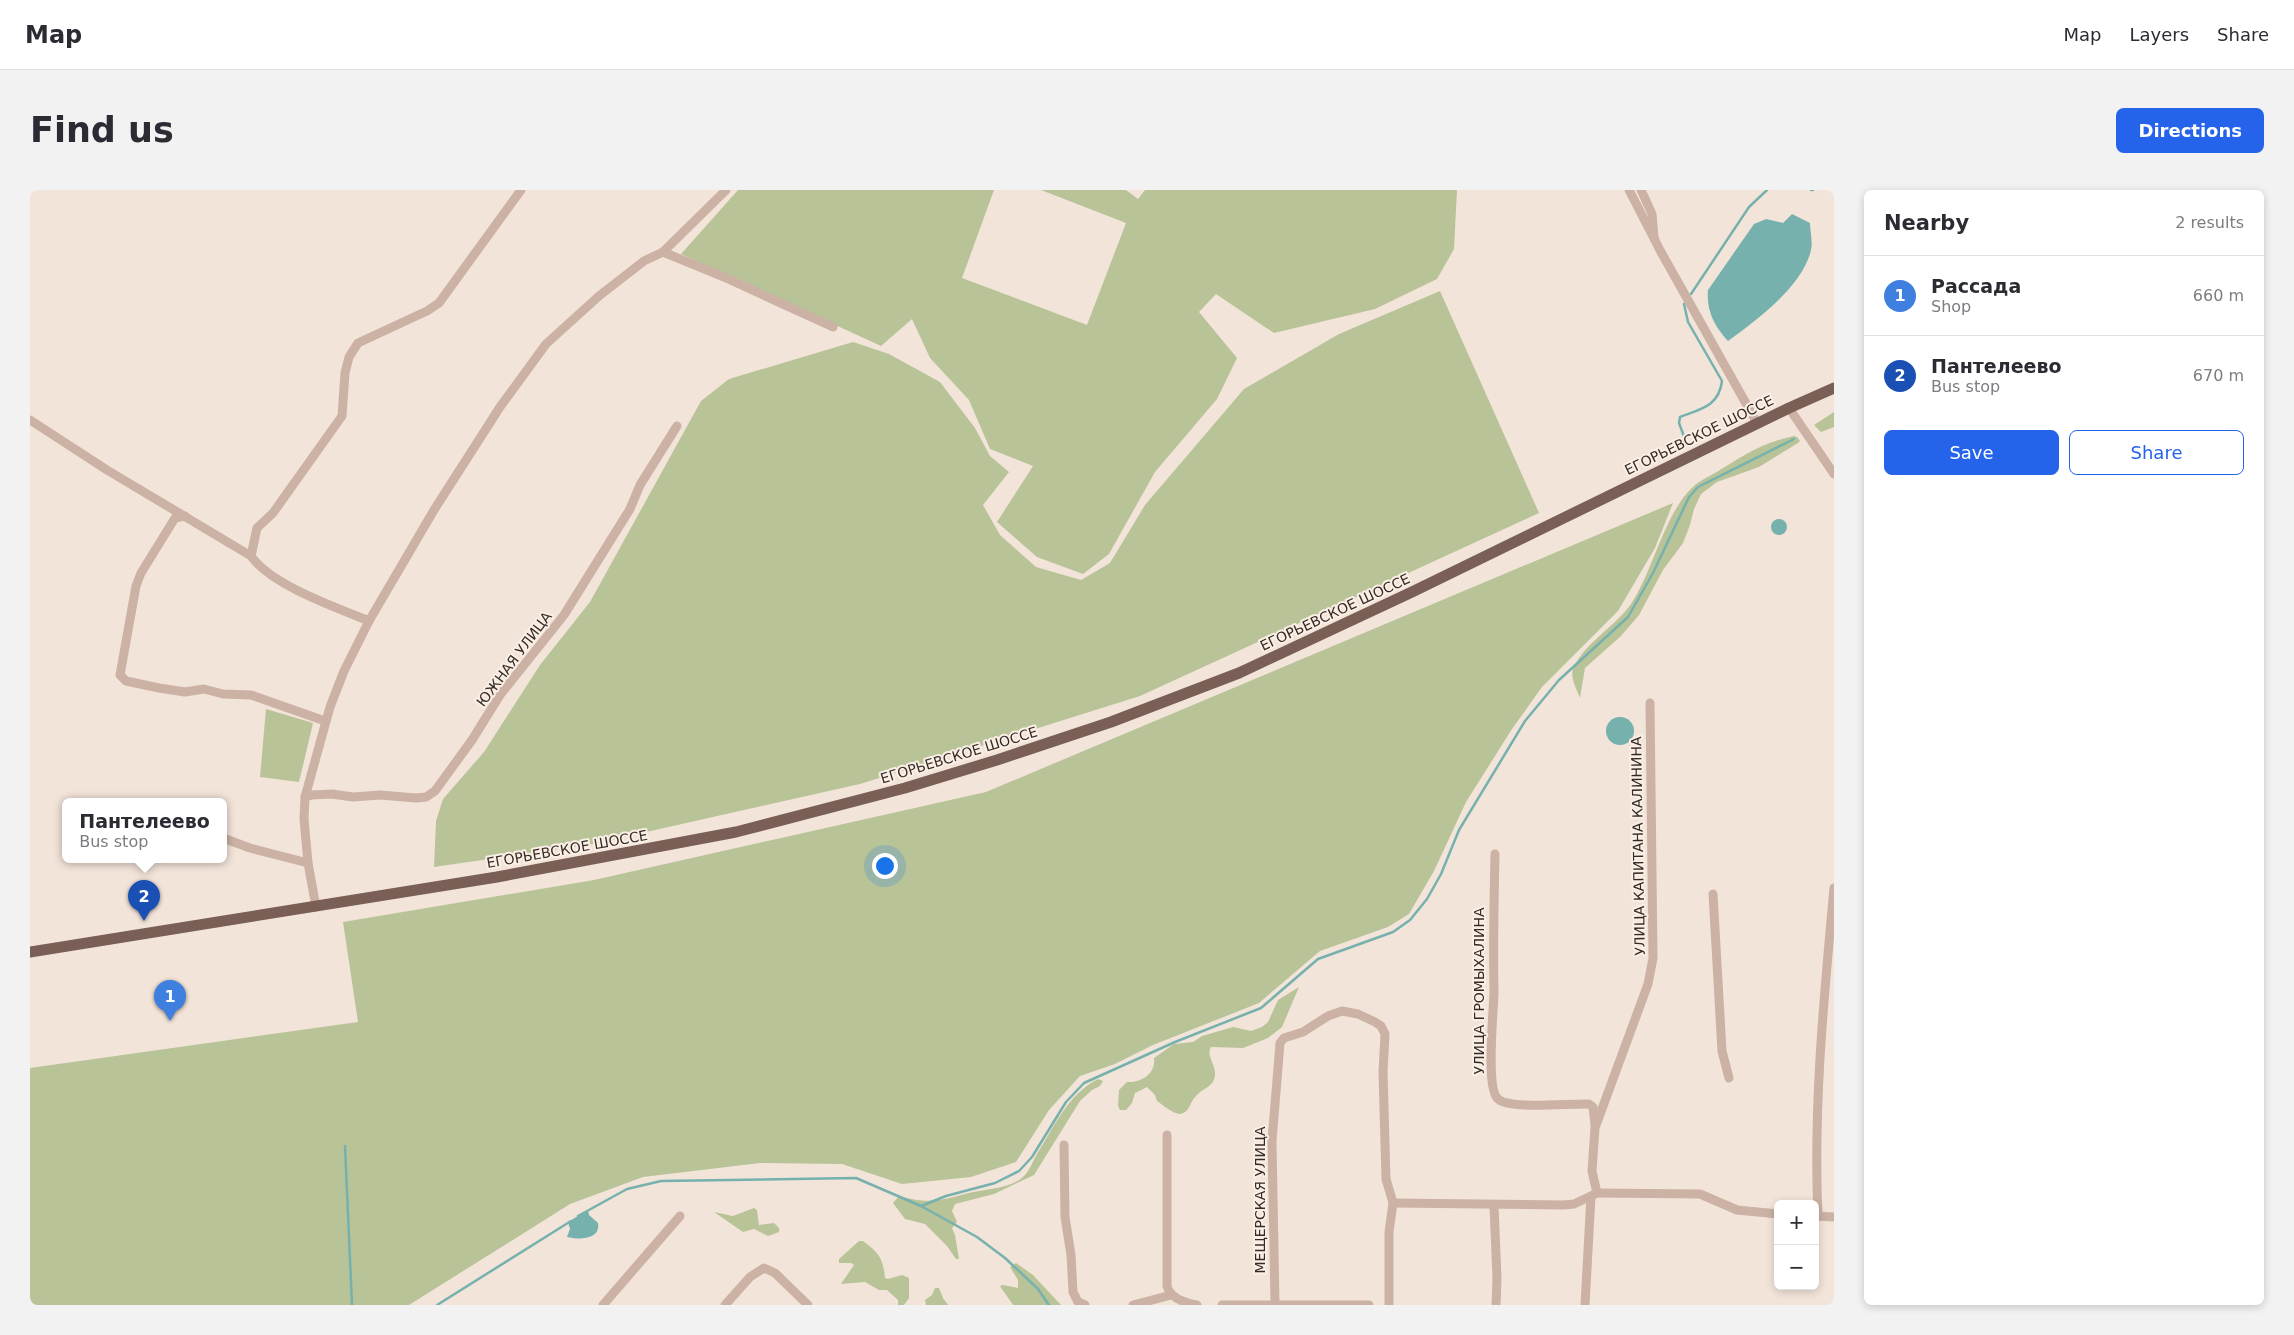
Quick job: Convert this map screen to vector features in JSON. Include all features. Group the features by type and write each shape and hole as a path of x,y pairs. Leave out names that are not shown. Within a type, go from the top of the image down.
{"main road":[{"name":"ЕГОРЬЕВСКОЕ ШОССЕ","path":"30,952 551,868 736,832 905,788 1094,728 1239,673 1438,579 1757,423 1834,388"}],"street":[{"path":"251,556 257,528 273,513 342,416 345,373 349,357 358,343 427,311 439,303 521,190"},
{"path":"316,907 308,864 304,819 305,797 325,721 344,671 369,621 434,510 500,407 546,344 599,296 644,261 663,252 726,190"},
{"path":"1629,190 1654,239 1757,423"},
{"path":"1641,190 1652,214 1654,239"},
{"path":"663,252 724,277 832,327"},
{"path":"1789,408 1834,474"},
{"path":"30,420 107,470 251,556 258,567 302,592 369,621"},
{"name":"ЮЖНАЯ УЛИЦА","path":"305,797 332,794 353,797 380,795 416,798 426,797 435,791 472,740 500,695 564,615 630,509 640,485 677,426"},
{"path":"185,516 175,518 141,573 136,586 120,675 126,681 185,692 204,689 224,694 251,695 325,721"},
{"name":"УЛИЦА КАПИТАНА КАЛИНИНА","path":"1585,1305 1594,1195 1592,1170 1595,1128 1652,972 1654,897 1650,703"},
{"path":"227,839 308,864"},
{"name":"УЛИЦА ГРОМЫХАЛИНА","path":"1495,854 1492,956 1494,992 1491,1012 1492,1083 1495,1095 1502,1102 1525,1105 1589,1104 1593,1107 1595,1128"},
{"path":"1817,1200 1819,1085 1834,888"},
{"path":"1712,894 1722,1051 1729,1078"},
{"name":"МЕЩЕРСКАЯ УЛИЦА","path":"1275,1304 1272,1141 1280,1043 1284,1038 1303,1032 1328,1016 1342,1011 1358,1014 1381,1026 1385,1034 1386,1044 1383,1072 1386,1179 1393,1203"},
{"path":"1167,1135 1166,1275 1168,1290 1182,1301 1197,1305"},
{"path":"1064,1145 1064,1217 1071,1255 1073,1292 1078,1302 1085,1305"},
{"path":"1389,1305 1389,1232 1393,1203 1494,1206 1563,1205 1574,1204 1594,1195 1700,1194 1737,1210 1774,1214"},
{"path":"1494,1206 1497,1278 1495,1305"},
{"path":"603,1305 680,1216"},
{"path":"1819,1216 1834,1217"},
{"path":"725,1305 750,1277 764,1268 776,1273 808,1305"},
{"path":"1133,1305 1172,1295"},
{"path":"1222,1305 1369,1305"}],"green space":[{"path":"738,190 994,190 962,278 1087,325 1126,223 1041,190 1126,190 1138,199 1145,190 1457,190 1454,249 1437,279 1375,309 1274,333 1216,294 1199,312 1237,358 1217,399 1155,472 1109,554 1083,574 1037,557 997,522 1033,466 990,449 969,400 930,358 912,319 881,346 681,254"},
{"path":"1440,291 1539,513 1140,696 860,784 593,844 434,867 436,821 443,799 484,752 540,665 590,602 701,401 729,379 853,342 889,354 940,382 975,428 990,456 1009,472 983,505 1000,535 1036,567 1081,580 1110,563 1145,505 1244,389 1339,334"},
{"path":"1834,412 1834,427 1821,432 1814,425"},
{"path":"1794,436 1800,441 1798,443 1759,467 1717,482 1701,494 1683,543 1663,570 1639,615 1621,636 1585,668 1580,698 1573,680 1573,669 1584,651 1631,604 1639,591 1667,526 1683,498 1698,483 1744,456 1772,442"},
{"path":"1673,503 1655,548 1618,611 1542,687 1512,729 1466,802 1434,871 1409,914 1388,927 1320,951 1259,1003 1153,1045 1115,1064 1080,1076 1049,1110 1016,1162 971,1177 902,1184 842,1164 760,1163 643,1177 570,1204 409,1305 33,1305 30,1303 30,1068 358,1022 343,922 594,880 986,792"},
{"path":"266,709 313,723 299,782 260,777"},
{"path":"1299,987 1282,1027 1268,1038 1243,1048 1211,1047 1210,1056 1215,1070 1215,1078 1194,1098 1184,1113 1178,1114 1165,1107 1157,1101 1155,1095 1147,1087 1135,1093 1132,1103 1126,1110 1120,1110 1118,1106 1119,1090 1127,1082 1137,1081 1150,1073 1153,1069 1154,1058 1174,1044 1193,1042 1202,1036 1233,1027 1251,1031 1262,1027 1268,1022 1278,1000"},
{"path":"1098,1079 1103,1081 1100,1086 1092,1090 1080,1101 1034,1175 994,1194 955,1204 952,1211 957,1222 952,1228 959,1259 956,1259 947,1246 925,1224 905,1219 893,1203 899,1196 928,1201 936,1200 999,1188 1018,1181 1027,1172 1070,1102 1087,1085"},
{"path":"754,1208 757,1210 759,1225 774,1223 779,1228 779,1232 768,1236 754,1229 743,1232 714,1212 733,1216"},
{"path":"859,1241 863,1241 879,1256 885,1278 888,1279 902,1275 909,1278 909,1298 904,1305 898,1305 898,1300 887,1290 879,1290 865,1282 841,1284 854,1265 851,1263 839,1263 839,1259"},
{"path":"1016,1263 1033,1275 1061,1305 1013,1305 1000,1286 1018,1288 1018,1280 1010,1267"},
{"path":"935,1288 939,1288 948,1305 926,1305 925,1300 932,1295"}],"water":[{"path":"1792,214 1810,223 1812,240 1811,250 1799,277 1764,313 1728,341 1712,318 1708,305 1708,290 1754,224 1766,219 1783,223"},
{"path":"1776,519 1782,519 1787,524 1785,533 1776,535 1771,530 1771,524"},
{"path":"1620,717 1630,721 1634,731 1630,741 1620,745 1610,741 1606,731 1610,721"},
{"path":"588,1210 589,1215 598,1223 596,1233 588,1238 567,1237 570,1229 568,1222"}],"waterway":[{"path":"1691,294 1749,207 1767,190"},
{"path":"1684,304 1688,322 1722,381 1717,396 1713,401 1702,409 1680,417 1679,423 1685,439"},
{"path":"921,1206 946,1196 995,1183 1019,1171 1032,1157 1066,1102 1084,1083 1175,1042 1261,1008 1318,959 1393,932 1410,920 1427,899 1441,874 1459,830 1525,721 1559,680 1628,617 1653,573 1689,497 1698,487 1794,439"},
{"path":"345,1146 352,1305"},
{"path":"578,1216 627,1189 661,1181 856,1178 921,1206 977,1237 1005,1258 1038,1289 1049,1305"},
{"path":"437,1305 571,1221"}],"place":[{"name":"Пантелеево","path":"144,921"},
{"name":"Рассада","path":"170,1021"}]}
